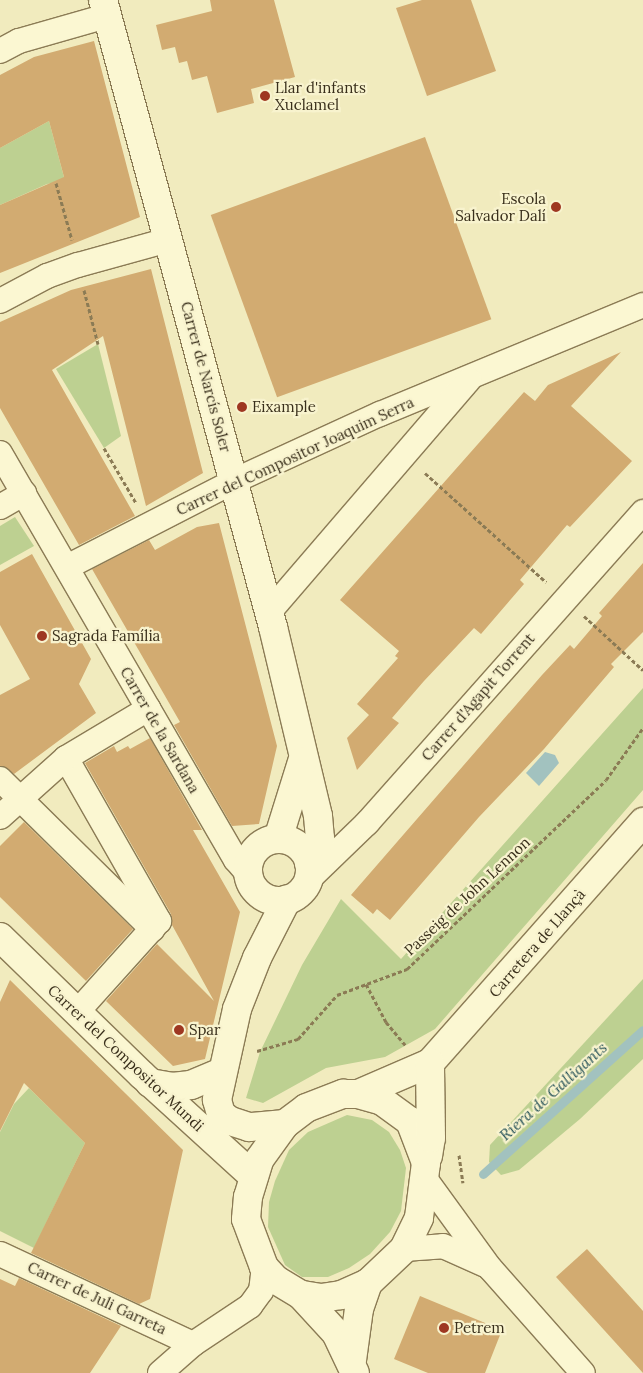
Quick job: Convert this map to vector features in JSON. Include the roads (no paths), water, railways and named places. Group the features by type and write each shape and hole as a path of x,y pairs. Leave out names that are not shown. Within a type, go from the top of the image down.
{"street":[{"path":"0,51 19,41 105,8"},
{"name":"Carrer de Narcís Soler","path":"105,8 270,612 318,816 320,838 309,872"},
{"path":"0,301 48,276 78,265 168,240"},
{"name":"Carrer del Compositor Joaquim Serra","path":"67,567 234,481 472,376 643,305"},
{"name":"Carrer del Compositor Joaquim Serra","path":"270,612 472,376"},
{"name":"Carrer de la Sardana","path":"0,453 236,860 249,874"},
{"path":"0,507 24,493"},
{"name":"Carrer d'Agapit Torrent","path":"309,872 367,824 564,598 643,512"},
{"path":"0,816 18,798 66,758 148,709"},
{"name":"Carrer de Narcís Soler","path":"278,839 302,771 303,755"},
{"path":"66,758 159,921 77,1012"},
{"path":"0,779 152,928"},
{"name":"Carretera de Llançà","path":"285,1124 325,1100 358,1094 430,1063 643,822"},
{"path":"285,1124 250,1127 230,1121 221,1114 217,1100 222,1066 237,1008 257,958 287,899 304,888 309,872 299,846 278,839 262,844 256,850 251,858 249,874 262,895 270,899 287,899"},
{"name":"Carrer del Compositor Mundi","path":"1,941 150,1083 254,1177"},
{"path":"301,1295 321,1298 341,1295 368,1283 404,1249 419,1218 431,1138 430,1063"},
{"path":"150,1083 172,1087 191,1085 222,1066"},
{"path":"358,1094 398,1109 410,1121 426,1171 490,1268 583,1373"},
{"path":"285,1124 259,1160 246,1219 264,1267 276,1280 301,1295 336,1333 353,1367"},
{"path":"404,1249 443,1246 469,1255 490,1268"},
{"name":"Carrer de Juli Garreta","path":"0,1254 193,1344"},
{"path":"160,1373 193,1344 250,1306 260,1291 264,1267"},
{"path":"353,1367 359,1309 368,1283"}],"water":[{"path":"545,752 555,755 559,763 539,786 526,773"}],"waterway":[{"name":"Riera de Galligants","path":"483,1174 643,1030"}],"place":[{"name":"Llar d'infants Xuclamel","path":"265,96"},
{"name":"Escola Salvador Dalí","path":"556,207"},
{"name":"Eixample","path":"242,407"},
{"name":"Sagrada Família","path":"42,636"},
{"name":"Spar","path":"179,1030"},
{"name":"Petrem","path":"444,1328"}]}
